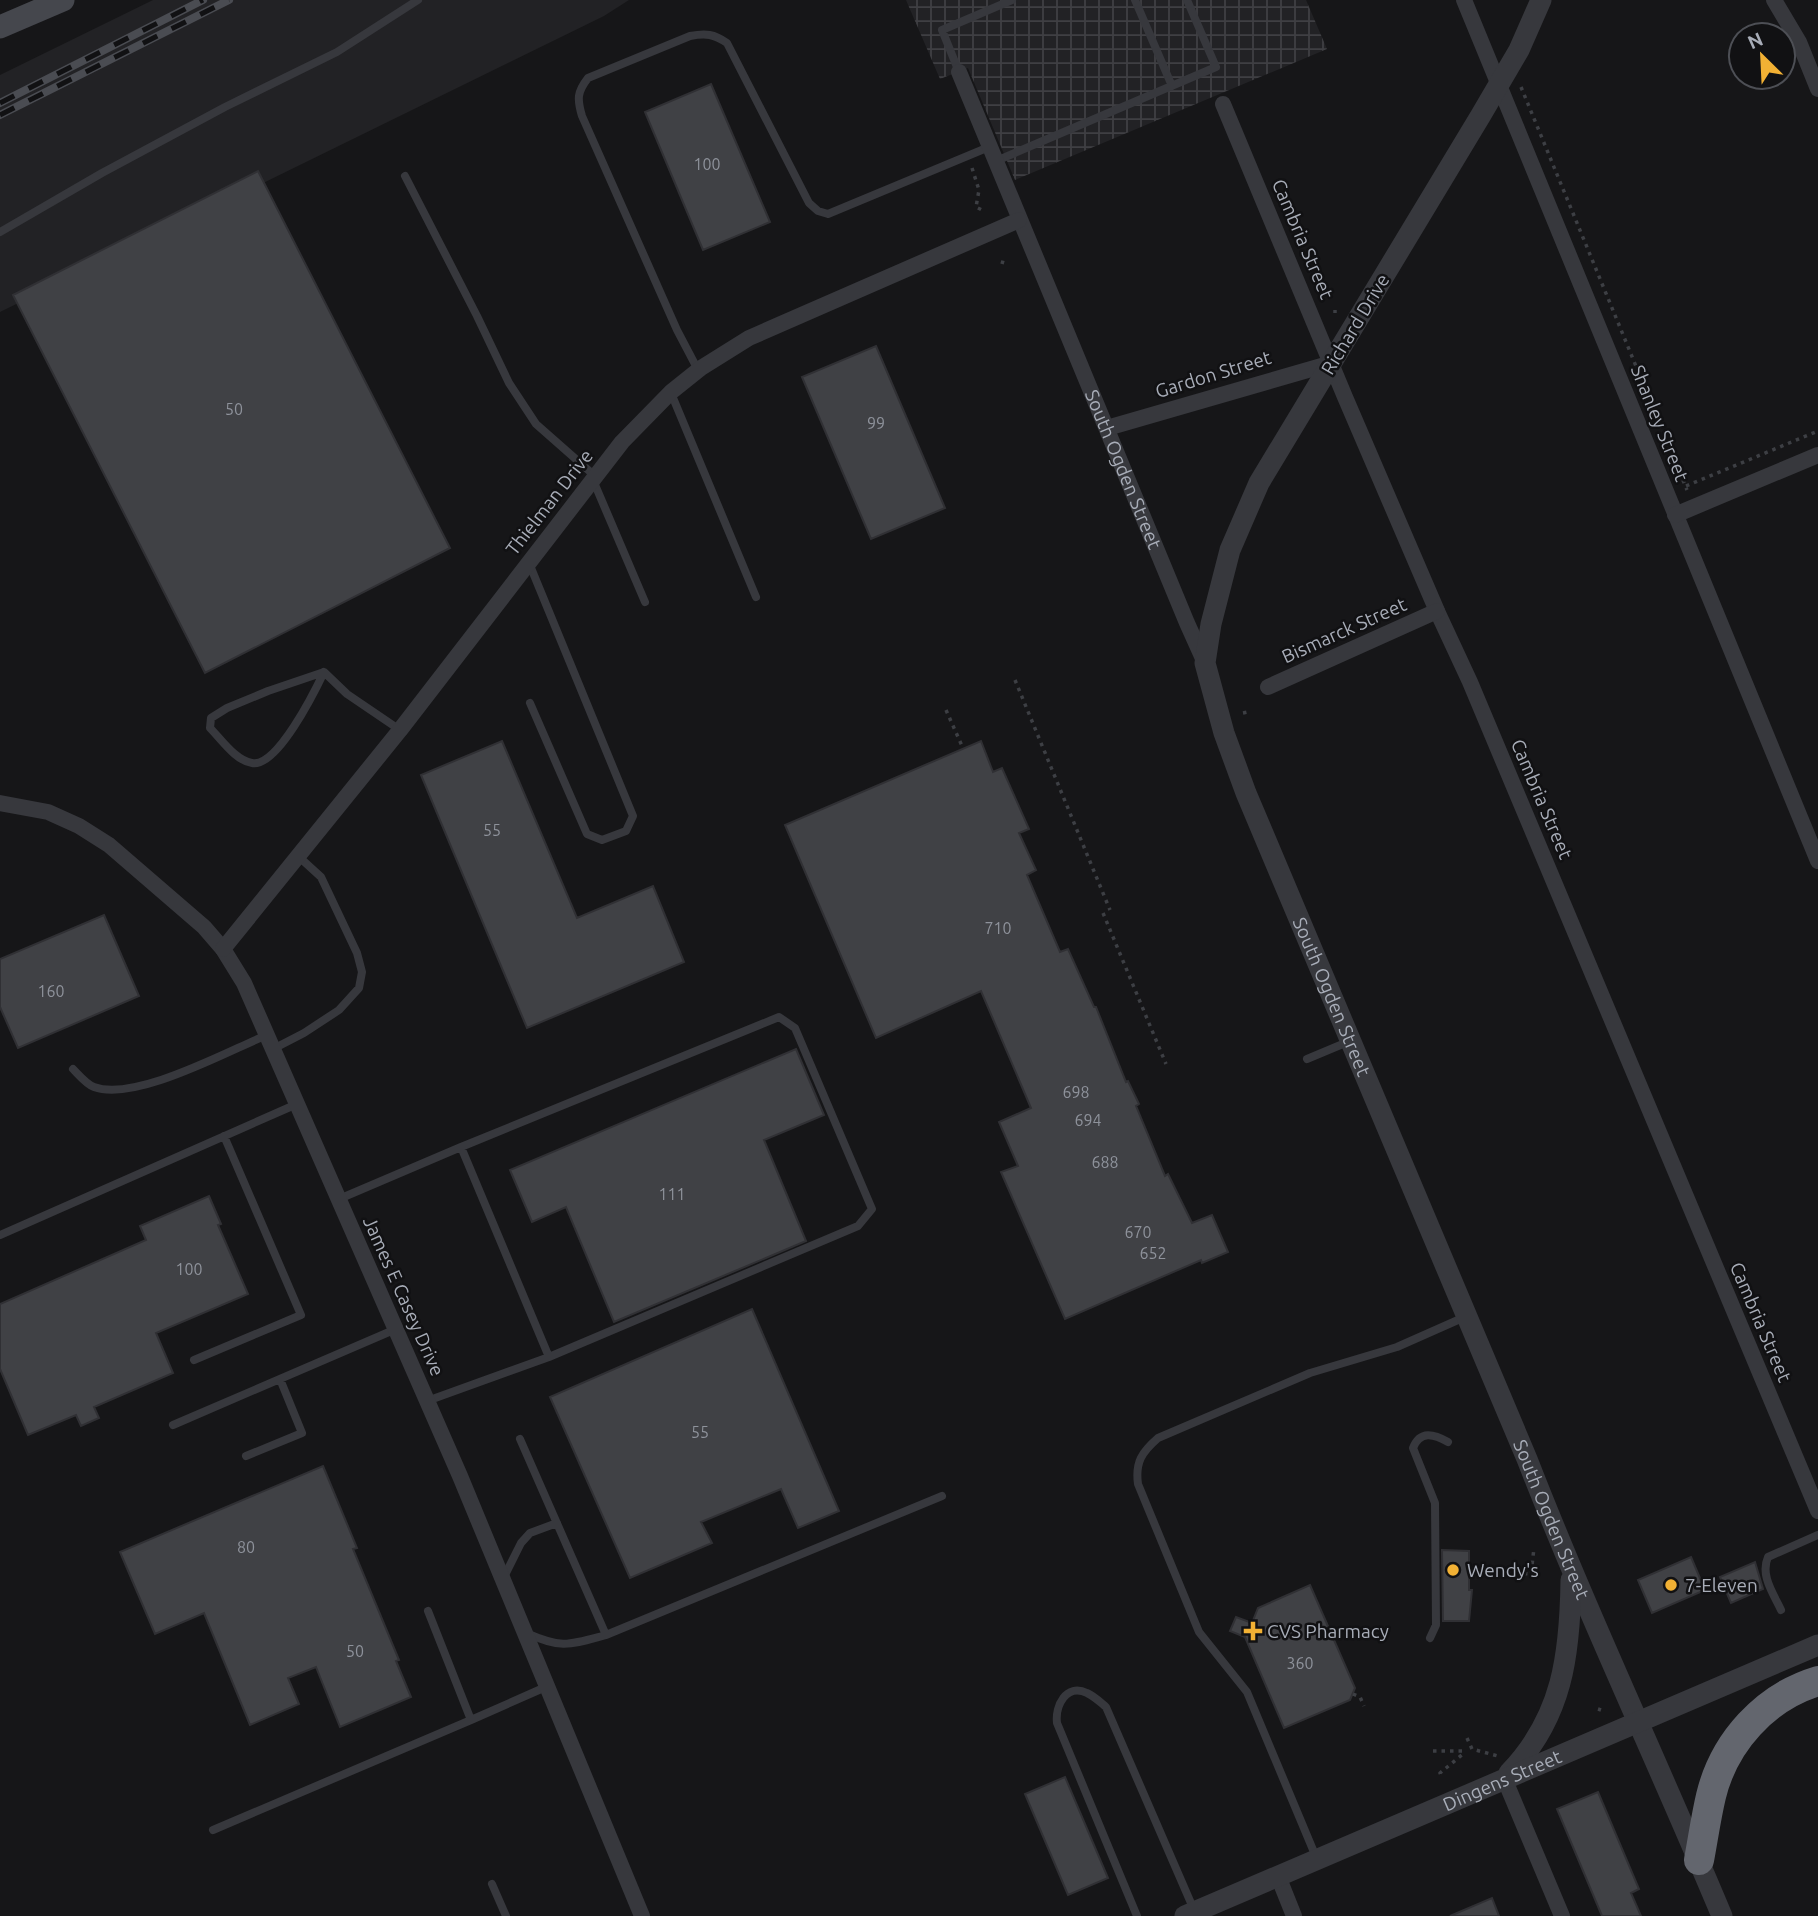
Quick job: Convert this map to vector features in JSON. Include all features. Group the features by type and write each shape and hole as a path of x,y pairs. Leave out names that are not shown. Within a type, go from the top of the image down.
{"highway":[{"path":"1699,1860 1712,1794 1722,1765 1738,1738 1758,1715 1779,1699 1802,1686 1818,1681"}],"main road":[{"path":"0,27 63,0"}],"street":[{"name":"Shanley Street","path":"1464,0 1508,82 1675,515 1818,861"},
{"name":"Richard Drive","path":"1205,663 1211,624 1230,550 1259,483 1508,82 1518,50 1541,0"},
{"path":"1773,0 1799,41 1818,89"},
{"name":"South Ogden Street","path":"959,72 1205,663 1224,733 1245,793 1467,1316 1571,1571 1639,1720 1722,1916"},
{"name":"Cambria Street","path":"1223,104 1437,611 1470,682 1818,1511"},
{"name":"Thielman Drive","path":"223,948 400,730 622,442 671,392 698,370 749,338 1019,220"},
{"name":"Gardon Street","path":"1107,428 1282,375 1332,363"},
{"path":"1675,515 1818,455"},
{"name":"Bismarck Street","path":"1268,687 1437,611"},
{"name":"James E Casey Drive","path":"0,803 48,812 79,826 109,845 204,927 223,948 244,983 503,1579 642,1916"},
{"path":"1562,1916 1504,1778 1528,1753 1541,1734 1563,1677 1570,1628 1571,1571"},
{"name":"Dingens Street","path":"1190,1914 1818,1644"},
{"path":"1278,1876 1294,1916"}],"lane":[{"path":"0,233 114,166 337,52 418,0"},
{"path":"959,72 942,30 1013,0"},
{"path":"1135,0 1172,86"},
{"path":"698,370 671,318 582,116 578,101 579,90 588,78 690,36 704,33 716,36 727,43 809,203 818,211 828,214 1172,86 1216,67 1187,0"},
{"path":"405,176 509,383 536,424 594,478 645,602"},
{"path":"671,392 756,597"},
{"path":"528,563 633,816 626,831 602,840 587,834 530,703"},
{"path":"324,672 347,694 400,730"},
{"path":"324,672 300,720 265,761 255,764 243,761 210,728 211,718 227,708 324,672"},
{"path":"73,1069 92,1087 119,1091 144,1086 270,1042 304,1033 340,1010 359,988 362,972 358,953 321,877 298,856"},
{"path":"338,1199 779,1017 795,1028 873,1209 858,1226 549,1357 427,1401"},
{"path":"1307,1059 1350,1041"},
{"path":"0,1235 297,1104"},
{"path":"194,1360 301,1315 225,1136"},
{"path":"461,1147 549,1357"},
{"path":"1317,1859 1247,1692 1199,1632 1138,1484 1136,1469 1139,1458 1158,1438 1311,1373 1397,1348 1467,1316"},
{"path":"173,1425 396,1329"},
{"path":"246,1456 302,1433 280,1379"},
{"path":"1430,1638 1436,1625 1435,1503 1413,1448 1425,1435 1436,1435 1448,1442"},
{"path":"520,1439 606,1635"},
{"path":"526,1633 545,1641 569,1645 606,1635 942,1496"},
{"path":"503,1579 521,1542 530,1533 557,1523"},
{"path":"1781,1610 1765,1574 1764,1565 1768,1557 1818,1535"},
{"path":"428,1611 471,1720"},
{"path":"213,1830 548,1686"},
{"path":"1137,1916 1057,1723 1056,1712 1067,1693 1078,1690 1088,1693 1106,1707 1190,1914"},
{"path":"492,1884 506,1916"}],"path":[{"name":"Shanley Street","path":"1508,82 1687,488 1818,431"},
{"path":"978,184 976,207 982,210"},
{"path":"1002,264 1004,257"},
{"path":"1015,680 1110,910"},
{"path":"946,710 962,746"},
{"path":"1103,914 1166,1064"},
{"path":"1507,1573 1531,1574 1534,1548"},
{"path":"1353,1694 1360,1697 1364,1706"},
{"path":"1467,1738 1472,1749 1498,1756"},
{"path":"1433,1751 1462,1751 1463,1754 1440,1773 1442,1777"}],"shaded area":[{"path":"153,0 629,0 604,16 0,312 0,75"},
{"path":"906,0 1306,0 1327,49 1015,180 968,68 940,79"}],"building":[{"path":"711,84 770,222 703,250 645,112"},
{"path":"258,171 450,548 205,673 13,295"},
{"path":"876,346 945,508 871,539 802,377"},
{"path":"502,741 577,918 653,886 684,962 527,1028 421,775"},
{"path":"981,741 993,772 1002,768 1029,829 1019,833 1036,870 1027,875 1060,952 1068,949 1096,1007 1126,1082 1128,1081 1139,1104 1136,1106 1165,1176 1168,1174 1192,1223 1212,1215 1228,1252 1202,1263 1201,1260 1065,1319 1001,1172 1018,1166 999,1122 1031,1108 981,991 876,1038 785,825"},
{"path":"104,915 139,996 18,1048 0,1007 0,959"},
{"path":"796,1049 824,1115 764,1140 806,1241 614,1322 566,1207 532,1222 510,1170"},
{"path":"209,1196 221,1224 218,1225 248,1294 156,1333 173,1373 94,1407 99,1418 81,1426 76,1415 28,1435 0,1369 0,1304 146,1240 140,1226"},
{"path":"752,1309 839,1511 798,1528 781,1489 701,1522 712,1543 630,1578 550,1397"},
{"path":"323,1466 357,1548 353,1549 399,1660 396,1661 411,1697 340,1727 316,1667 288,1678 299,1704 250,1725 204,1613 155,1634 120,1552"},
{"name":"Wendy's","path":"1442,1550 1469,1551 1469,1590 1472,1590 1469,1621 1443,1621"},
{"name":"7-Eleven","path":"1691,1557 1705,1590 1652,1613 1638,1580"},
{"path":"1755,1562 1763,1589 1731,1603 1720,1577"},
{"name":"CVS Pharmacy","path":"1310,1585 1355,1688 1350,1700 1284,1728 1245,1637 1230,1631 1236,1617 1252,1623 1258,1608"},
{"path":"1065,1777 1108,1878 1068,1895 1025,1794"},
{"path":"1598,1792 1639,1889 1631,1893 1641,1916 1602,1916 1557,1809"},
{"path":"1492,1898 1499,1916 1450,1916"}],"railway":[{"path":"0,103 203,0"},
{"path":"0,115 229,0"}],"place":[{"name":"Wendy's","path":"1453,1570"},
{"name":"7-Eleven","path":"1671,1585"},
{"name":"CVS Pharmacy","path":"1253,1631"}]}
